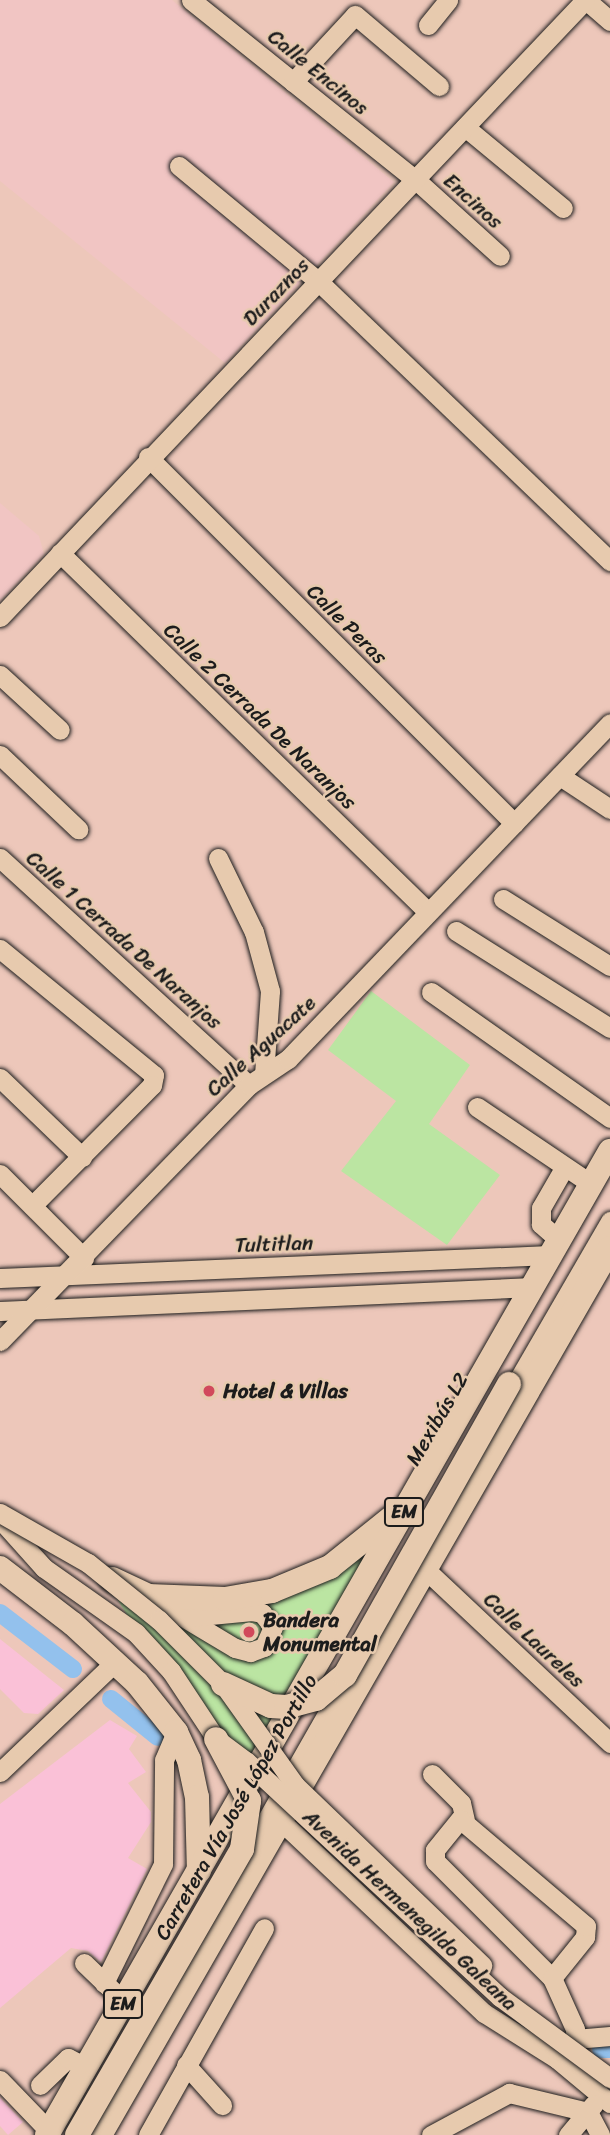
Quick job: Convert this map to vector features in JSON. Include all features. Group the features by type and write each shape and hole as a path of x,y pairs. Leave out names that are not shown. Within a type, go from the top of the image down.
{"main road":[{"name":"Carretera Vía José López Portillo","path":"50,2134 610,1151"},
{"name":"EM","path":"100,2135 426,1570 599,1286 609,1251"},
{"path":"223,1684 271,1706 286,1707 316,1699 345,1675 509,1384 599,1286"},
{"path":"0,1507 62,1553 148,1596 225,1599 302,1580 357,1549 411,1501"},
{"path":"0,1568 115,1662 155,1702 176,1732 188,1760 197,1797 198,1873"},
{"path":"77,2135 242,1849 249,1801 216,1739"}],"street":[{"name":"Calle Encinos","path":"191,0 416,180"},
{"path":"428,25 448,0"},
{"path":"585,0 610,21"},
{"name":"Duraznos","path":"0,617 148,457 416,180 585,0"},
{"path":"293,82 355,15 439,86"},
{"path":"465,127 563,208"},
{"path":"179,166 318,281 610,561"},
{"name":"Encinos","path":"416,180 500,256"},
{"name":"Calle Peras","path":"148,457 514,823"},
{"name":"Calle 2 Cerrada De Naranjos","path":"60,553 428,912"},
{"path":"0,675 60,730"},
{"name":"Calle Aguacate","path":"0,1341 257,1079 288,1059 610,723"},
{"path":"0,755 78,829"},
{"path":"560,776 610,809"},
{"name":"Calle 1 Cerrada De Naranjos","path":"0,858 257,1079"},
{"path":"218,858 254,932 270,991 257,1079"},
{"path":"503,899 610,967"},
{"path":"456,931 610,1028"},
{"path":"0,949 154,1075 152,1085 32,1206"},
{"path":"431,992 610,1118"},
{"path":"0,1078 82,1157"},
{"path":"477,1107 591,1184"},
{"name":"Mexibús L2","path":"50,2134 610,1164"},
{"path":"554,1247 541,1224 541,1208 564,1168"},
{"path":"0,1174 84,1258"},
{"path":"86,2135 610,1221"},
{"name":"Tultitlan","path":"0,1278 554,1247"},
{"path":"0,1311 532,1287"},
{"path":"0,1513 88,1563 159,1620 223,1684 295,1785 482,1965 557,2059"},
{"path":"0,1519 44,1568 136,1633 172,1671 216,1739 246,1761 499,1997 607,2092 568,2135"},
{"name":"Calle Laureles","path":"426,1570 610,1743"},
{"path":"148,1596 190,1617"},
{"path":"0,1772 115,1662"},
{"path":"104,1983 163,1864 163,1760 176,1732"},
{"path":"432,1774 461,1802 465,1819 586,1926 585,1937 552,1978"},
{"path":"465,1819 456,1822 435,1850 435,1861 552,1978 567,2003 575,2039 577,2075"},
{"name":"Avenida Hermenegildo Galeana","path":"282,1822 484,2013 607,2092"},
{"path":"148,2135 264,1928"},
{"path":"84,1964 124,2002"},
{"path":"575,2039 610,2036"},
{"path":"40,2085 68,2057 86,2067"},
{"path":"186,2065 222,2105"},
{"path":"0,2080 50,2134"},
{"path":"431,2135 509,2093 587,2112 600,2135"}],"shaded area":[{"path":"0,0 172,0 394,182 225,363 0,181"},
{"path":"0,503 39,536 44,554 0,600"}],"green space":[{"path":"371,991 470,1065 429,1124 500,1175 447,1245 341,1171 396,1101 328,1050"},
{"path":"379,1544 238,1791 112,1591 208,1609"}],"building":[{"path":"0,1639 64,1690 38,1714 24,1713 0,1689"},
{"path":"110,1720 137,1736 129,1749 146,1772 128,1783 151,1812 151,1822 128,1858 147,1869 101,1962 88,1951 71,1948 0,2008 0,1804"},
{"path":"0,2098 23,2122 8,2135 0,2126"}],"waterway":[{"path":"0,1613 73,1669"},
{"path":"111,1699 158,1737"},
{"path":"601,2049 610,2049"}],"place":[{"name":"Hotel & Villas","path":"209,1391"},
{"name":"Bandera Monumental","path":"249,1632"}]}
